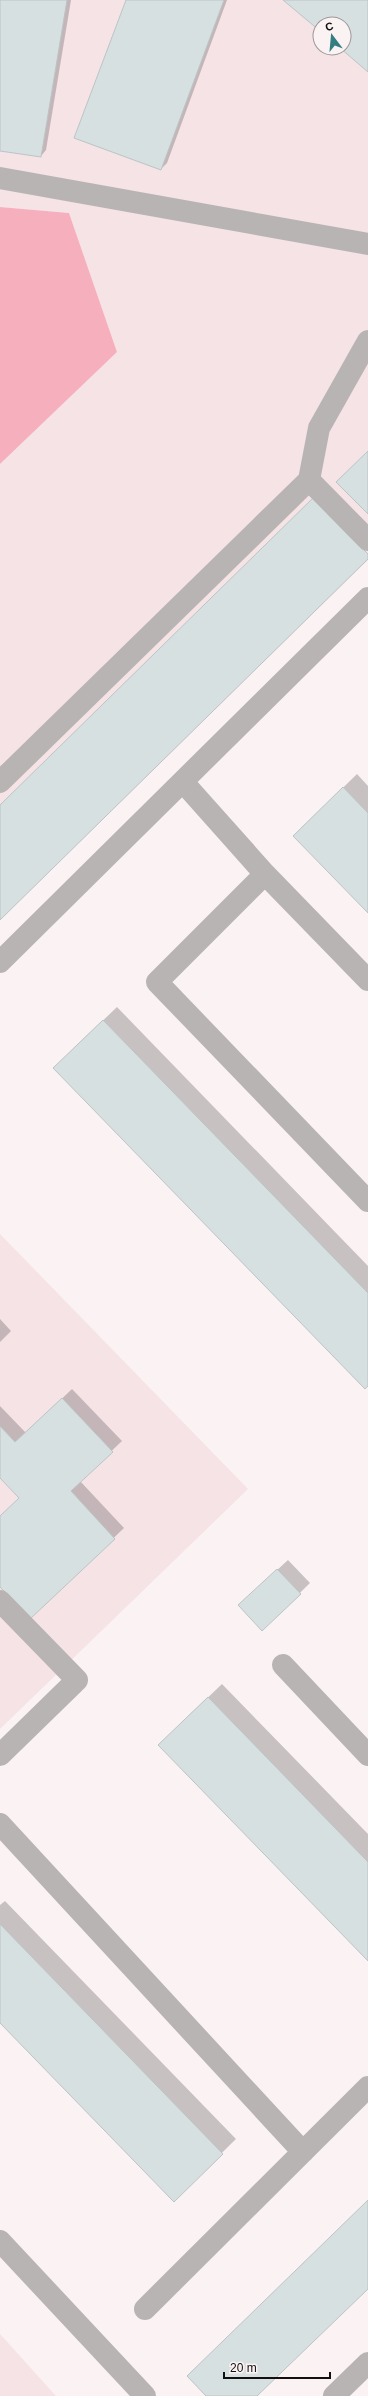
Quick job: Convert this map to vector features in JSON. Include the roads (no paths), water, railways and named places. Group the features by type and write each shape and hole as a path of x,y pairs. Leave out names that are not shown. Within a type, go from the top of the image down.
{"street":[{"path":"0,178 368,244"},
{"path":"0,782 309,480 319,428 368,341"},
{"path":"309,480 368,540"},
{"path":"0,962 368,598"},
{"path":"183,782 265,874 368,980"},
{"path":"265,874 157,982 368,1201"},
{"path":"0,1601 77,1680 0,1755"},
{"path":"283,1665 368,1755"},
{"path":"0,1824 303,2152"},
{"path":"145,2309 368,2087"},
{"path":"0,2241 145,2396"},
{"path":"334,2396 368,2363"}]}
